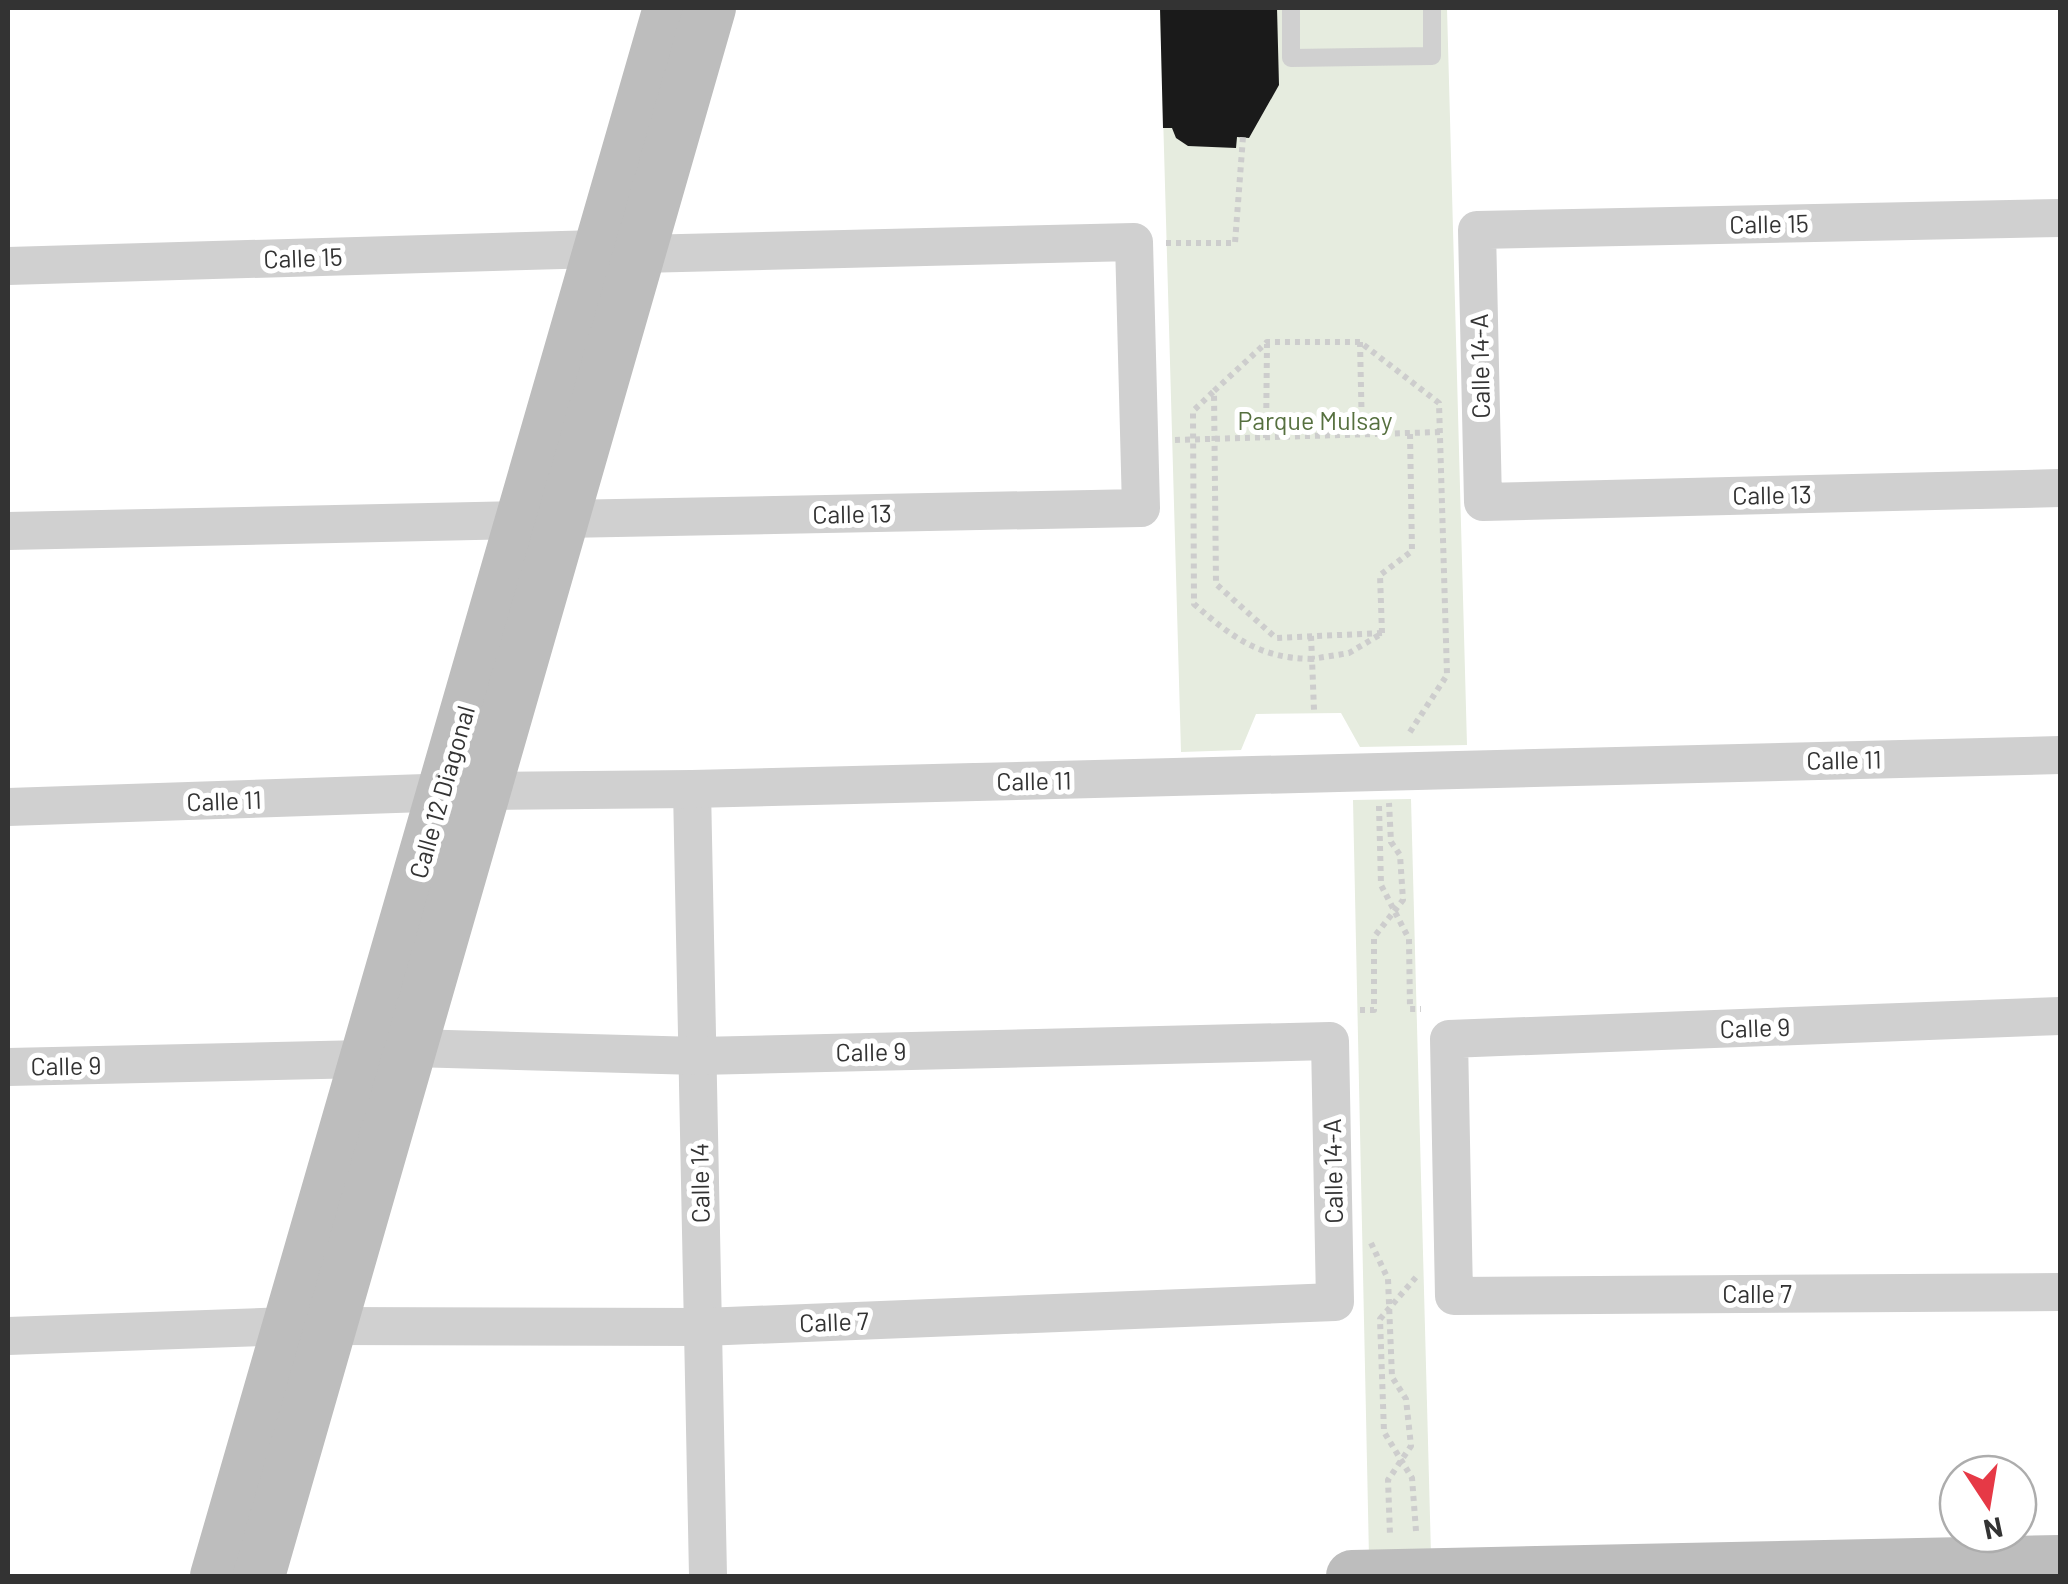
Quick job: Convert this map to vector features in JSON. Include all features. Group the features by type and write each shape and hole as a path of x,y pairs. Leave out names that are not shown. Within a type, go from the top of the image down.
{"street":[{"name":"Calle 12 Diagonal","path":"619,252 669,8"},
{"name":"Calle 12 Diagonal","path":"260,1576 310,1326 388,1053 619,252 710,8"},
{"name":"Calle 15","path":"1477,230 2060,218"},
{"name":"Calle 14-A","path":"1477,230 1483,502"},
{"name":"Calle 15","path":"8,266 1149,242"},
{"name":"Calle 13","path":"8,531 1141,508 1149,242"},
{"name":"Calle 13","path":"1483,502 2060,488"},
{"name":"Calle 11","path":"8,807 2060,755"},
{"name":"Calle 14","path":"692,790 708,1576"},
{"name":"Calle 9","path":"1454,1296 1449,1040 2060,1016"},
{"name":"Calle 14-A","path":"1330,1041 1336,1302"},
{"name":"Calle 9","path":"8,1067 388,1053 698,1056 1330,1041"},
{"name":"Calle 7","path":"1454,1296 2060,1292"},
{"name":"Calle 7","path":"8,1336 310,1326 703,1327 1336,1302"},
{"name":"Calle 12 Diagonal","path":"216,1576 310,1326"},
{"path":"1395,1564 2060,1561"}],"lane":[{"path":"1291,8 1292,58 1432,56 1432,8"}],"path":[{"path":"1149,242 1234,242 1243,137"},
{"path":"1266,342 1266,438"},
{"path":"1382,633 1349,653 1312,660 1281,659 1234,639 1194,604 1193,412 1266,342 1360,342 1439,403 1447,675 1404,740"},
{"path":"1360,342 1362,434"},
{"path":"1214,391 1216,584 1276,638 1382,633"},
{"path":"1169,440 1452,432"},
{"path":"1382,633 1380,575 1412,551 1410,433"},
{"path":"1311,636 1314,710"},
{"path":"1379,790 1381,885 1408,938 1410,1009 1421,1009"},
{"path":"1360,1010 1374,1010 1374,938 1403,900 1400,856 1391,842 1389,790"},
{"name":"Calle 14-A","path":"1365,1230 1388,1279 1392,1376 1406,1399 1411,1446 1388,1480 1395,1564"},
{"path":"1389,1308 1427,1263"},
{"name":"Calle 14-A","path":"1389,1308 1380,1319 1384,1432 1412,1478 1395,1564"}],"green space":[{"name":"Parque Mulsay","path":"1160,8 1447,8 1467,745 1360,747 1341,713 1256,714 1241,750 1181,752"},
{"path":"1411,799 1431,1555 1369,1557 1353,800"}],"building":[{"path":"1160,8 1277,8 1279,85 1249,138 1237,137 1236,148 1188,146 1176,138 1172,128 1163,128"}]}
